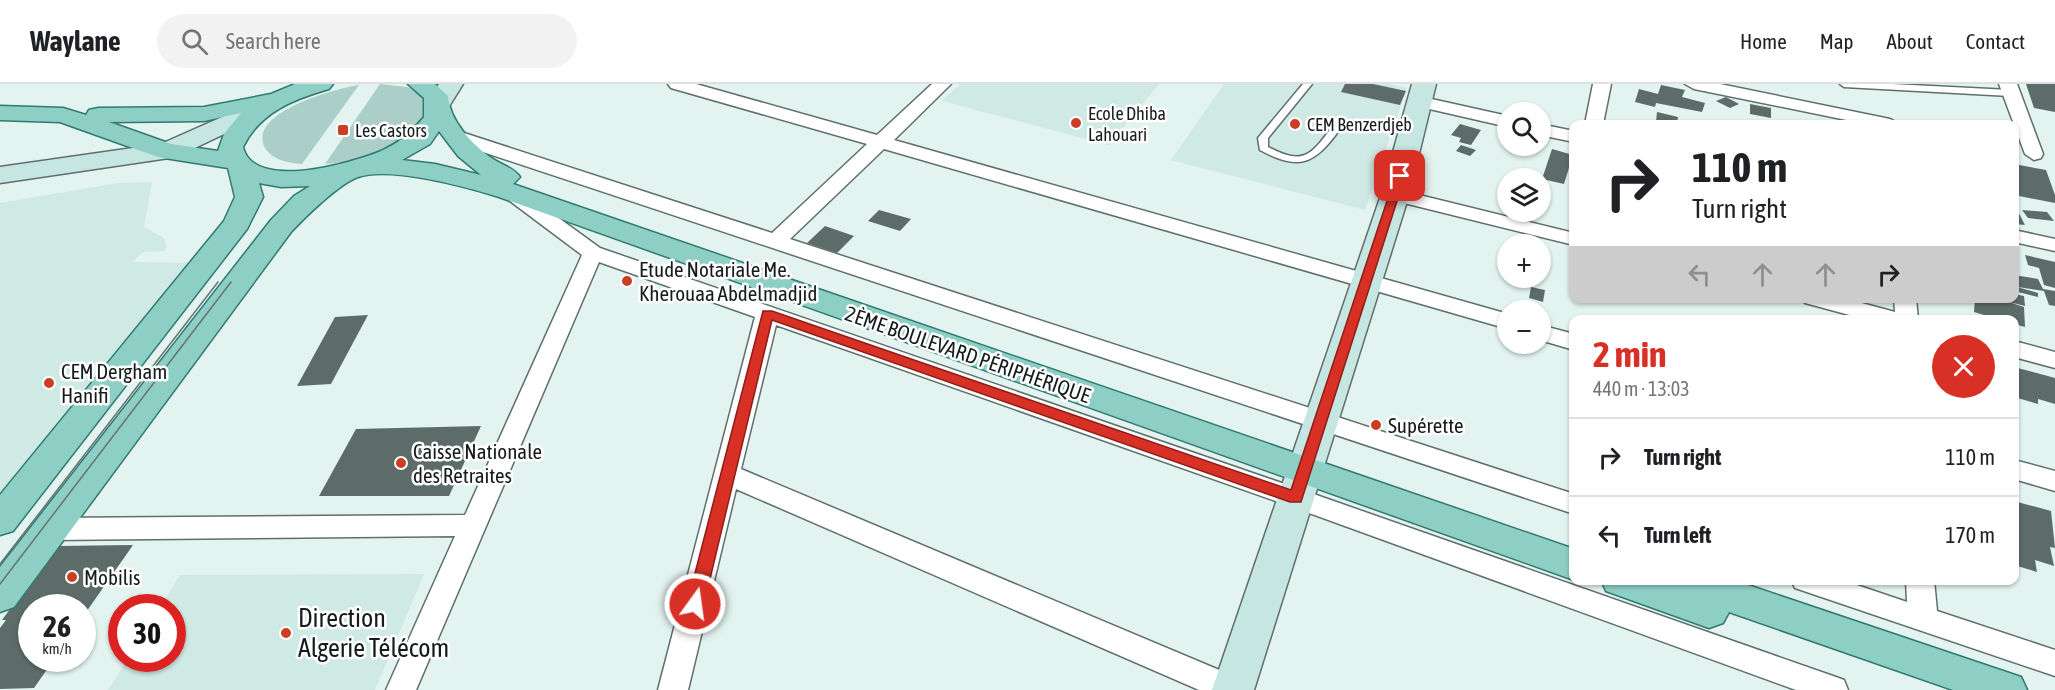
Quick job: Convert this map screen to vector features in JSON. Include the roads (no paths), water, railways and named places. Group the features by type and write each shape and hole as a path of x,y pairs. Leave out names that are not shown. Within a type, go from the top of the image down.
{"main road":[{"name":"2ÈME BOULEVARD PÉRIPHÉRIQUE","path":"420,84 443,100 454,136 469,155 484,168 511,179 1304,475 1569,542"},
{"path":"0,113 204,114 301,90"},
{"path":"0,521 237,223 249,197 230,147 236,131 251,116 301,90"},
{"path":"0,596 280,226 304,202 353,171 390,157 415,143 432,127 443,100"},
{"path":"63,115 110,129 168,151 238,165 253,174 286,179 353,171"},
{"name":"2ÈME BOULEVARD PÉRIPHÉRIQUE","path":"353,171 388,166 420,168 451,173 509,191 1304,475 1569,563"},
{"path":"1635,585 1940,690"},
{"path":"1699,585 2006,690"}],"street":[{"path":"677,84 879,144 1497,319"},
{"path":"775,242 942,84"},
{"path":"1595,120 1602,84"},
{"path":"1694,84 1775,93 1875,120"},
{"path":"2009,88 2034,154"},
{"path":"729,475 1232,690 1323,421 1395,195 1421,89 1497,118"},
{"path":"0,175 168,151 301,90"},
{"path":"48,167 98,147 108,138 110,129"},
{"path":"1551,132 1569,136"},
{"path":"454,136 1569,502"},
{"path":"2019,151 2055,158"},
{"path":"509,191 593,253 767,314 1304,475 1569,583"},
{"path":"1395,195 1569,238"},
{"path":"2019,237 2055,245"},
{"path":"400,690 593,253"},
{"path":"1832,303 1879,315"},
{"path":"673,690 729,475 767,314"},
{"path":"1551,335 1569,341"},
{"path":"2019,350 2055,360"},
{"path":"2019,470 2055,481"},
{"path":"50,529 472,525"},
{"path":"1575,585 1833,690"},
{"path":"1820,585 2055,663"},
{"path":"1920,585 1923,619"}],"lane":[{"path":"1308,84 1263,138 1263,148 1274,155 1302,160 1319,153 1335,129"},
{"path":"1844,84 2009,88"}],"tram line":[{"path":"0,564 218,282"},
{"path":"0,584 231,282"}],"place":[{"name":"Ecole Dhiba Lahouari","path":"1076,123"},
{"name":"CEM Benzerdjeb","path":"1295,124"},
{"name":"Les Castors","path":"343,130"},
{"name":"Etude Notariale Me. Kherouaa Abdelmadjid","path":"627,281"},
{"name":"CEM Dergham Hanifi","path":"49,383"},
{"name":"Supérette","path":"1376,425"},
{"name":"Caisse Nationale des Retraites","path":"401,463"},
{"name":"Mobilis","path":"72,577"},
{"name":"Direction Algerie Télécom","path":"286,633"}]}
